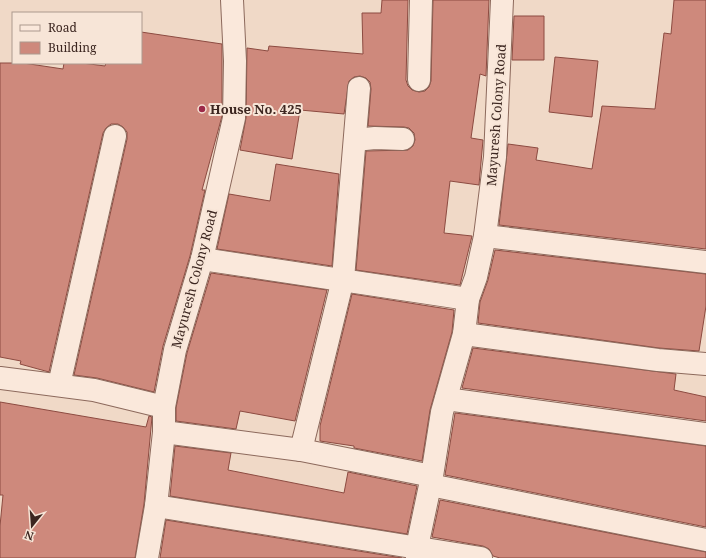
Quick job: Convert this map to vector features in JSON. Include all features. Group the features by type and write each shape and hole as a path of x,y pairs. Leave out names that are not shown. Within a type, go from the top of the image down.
{"street":[{"name":"Mayuresh Colony Road","path":"147,558 156,506 164,432 164,407 175,350 202,259 234,118 235,61 232,0"},
{"path":"419,80 422,0"},
{"name":"Mayuresh Colony Road","path":"417,552 442,412 464,334 468,299 476,277 485,236 495,157 502,0"},
{"path":"301,450 343,279 359,88"},
{"path":"59,385 115,136"},
{"path":"355,140 375,138 403,140"},
{"path":"485,236 706,262"},
{"path":"202,259 468,299"},
{"path":"464,334 658,360 706,364"},
{"path":"0,378 94,390 164,407"},
{"path":"446,399 706,434"},
{"path":"164,432 301,450 706,540"},
{"path":"156,506 417,552 481,558"}],"building":[{"path":"382,0 408,0 406,80 408,86 412,90 419,92 425,91 429,87 431,81 433,0 489,0 486,76 480,74 471,138 483,140 479,185 450,181 444,233 472,236 460,285 356,270 366,151 408,150 413,146 415,140 414,133 409,128 368,126 371,89 370,82 366,78 360,76 354,77 349,81 344,114 300,110 292,159 240,150 246,118 247,48 268,51 269,46 363,54 362,13 381,13"},
{"path":"674,0 706,0 706,249 499,225 508,144 538,148 536,160 592,169 602,106 655,109 664,33 671,34"},
{"path":"514,16 544,16 544,60 512,60"},
{"path":"142,32 222,44 222,116 202,190 205,190 190,256 163,346 154,392 97,378 74,375 127,139 127,132 118,124 111,124 103,133 49,372 20,364 21,361 0,357 0,63 30,64 63,69 64,64 90,64 105,66 106,64 142,64"},
{"path":"555,57 598,61 592,117 549,112"},
{"path":"276,164 339,174 332,266 217,249 229,194 270,201"},
{"path":"495,250 706,274 706,306 699,351 659,348 478,323 480,302 488,280"},
{"path":"211,273 327,290 295,421 240,411 236,429 176,421 176,408 187,353"},
{"path":"352,294 454,310 452,332 430,410 422,461 354,448 354,446 320,441 320,426"},
{"path":"473,348 676,374 674,390 706,397 706,421 462,388"},
{"path":"0,402 146,427 149,416 152,417 144,504 135,558 0,558 0,526 3,495 0,495"},
{"path":"455,413 706,446 706,527 445,475"},
{"path":"175,446 231,453 228,470 344,493 348,472 417,486 407,534 170,496"},
{"path":"440,500 706,552 706,558 500,558 493,556 489,549 483,546 432,537"},
{"path":"166,520 402,558 160,558"}],"place":[{"name":"House No. 425","path":"202,109"}]}
